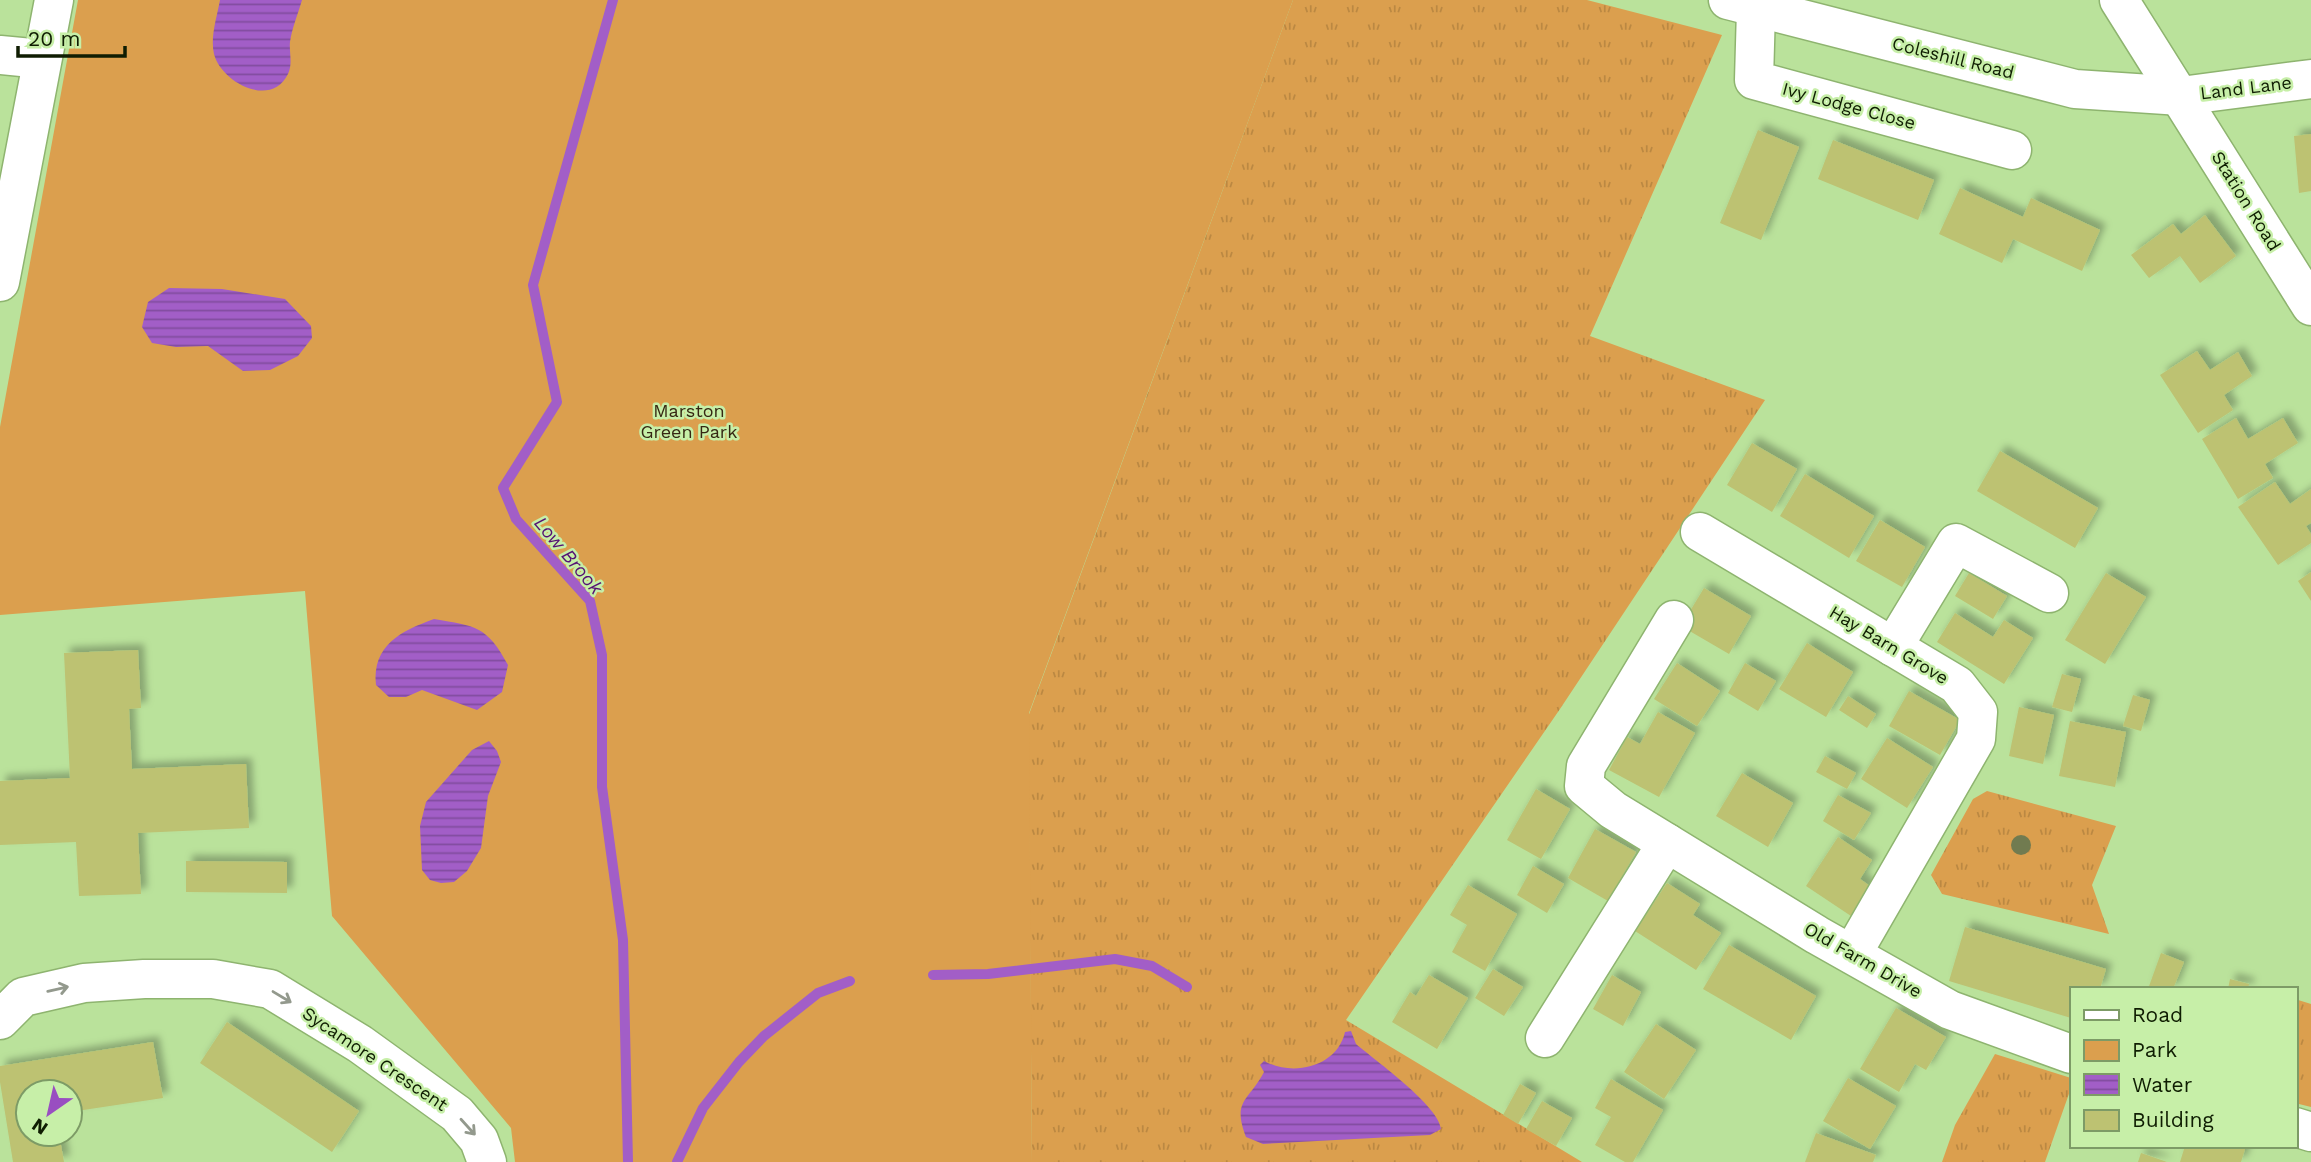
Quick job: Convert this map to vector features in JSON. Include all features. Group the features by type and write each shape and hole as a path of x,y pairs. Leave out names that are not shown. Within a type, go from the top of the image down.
{"street":[{"path":"0,282 54,0"},
{"name":"Station Road","path":"2119,0 2311,306"},
{"name":"Coleshill Road","path":"1742,4 2075,89 2181,96"},
{"name":"Ivy Lodge Close","path":"1742,4 1754,80 2012,150"},
{"path":"0,55 42,59"},
{"name":"Land Lane","path":"2181,96 2311,79"},
{"name":"Hay Barn Grove","path":"1700,533 1957,685 1978,712 1976,739 1852,954"},
{"path":"1893,647 1956,543 2049,593"},
{"name":"Old Farm Drive","path":"1674,620 1586,766 1584,786 1613,810 1667,843 1951,1010 2070,1054"},
{"path":"1545,1038 1667,843"},
{"name":"Sycamore Crescent","path":"0,1020 23,997 84,983 144,979 213,979 270,989 360,1044 457,1114 479,1140 487,1162"}],"green space":[{"name":"Marston Green Park","path":"78,0 1293,0 1029,713 1032,1162 515,1162 511,1128 332,916 305,591 0,615 0,427"},
{"path":"1293,0 1587,0 1722,35 1590,336 1765,400 1560,709 1346,1020 1582,1162 1032,1162 1028,717"},
{"path":"1987,791 2116,826 2092,885 2109,934 1942,894 1931,875 1973,799"},
{"path":"2297,1000 2311,1004 2311,1107 2297,1104"},
{"path":"1995,1054 2070,1078 2070,1091 2045,1162 1942,1162 1955,1125"}],"water":[{"path":"220,0 302,0 291,37 288,74 280,84 270,90 247,88 226,74 218,64 213,41"},
{"path":"169,288 222,289 285,299 311,326 312,338 298,356 270,370 243,371 208,346 176,347 152,343 142,327 148,302"},
{"path":"434,619 479,630 493,642 508,665 502,692 477,710 422,690 406,697 389,697 376,685 379,660 391,642 410,629"},
{"path":"489,741 501,762 488,796 481,848 467,871 454,882 430,880 422,870 420,826 426,802 472,750"},
{"path":"1351,1031 1356,1044 1430,1108 1441,1129 1430,1135 1263,1144 1246,1137 1241,1108 1264,1072 1260,1065 1264,1061 1288,1068 1312,1066 1333,1054 1345,1032"}],"building":[{"path":"1758,130 1799,147 1761,240 1720,223"},
{"path":"2311,134 2311,191 2299,193 2294,136"},
{"path":"1833,140 1934,180 1918,220 1818,179"},
{"path":"1960,188 2023,217 2031,198 2100,230 2082,271 2013,239 2002,263 1939,234"},
{"path":"2205,215 2236,256 2200,283 2180,256 2149,278 2131,255 2173,224 2181,234"},
{"path":"2197,351 2210,370 2238,352 2252,376 2224,395 2233,410 2198,433 2160,375"},
{"path":"2236,418 2248,439 2283,418 2298,443 2265,464 2273,478 2238,499 2202,439"},
{"path":"1752,443 1797,469 1772,512 1727,485"},
{"path":"2000,451 2098,508 2075,548 1977,491"},
{"path":"1805,474 1874,516 1849,558 1780,516"},
{"path":"2275,482 2290,504 2311,489 2311,523 2306,526 2311,534 2311,543 2278,565 2238,507"},
{"path":"1880,520 1925,547 1902,587 1856,561"},
{"path":"2311,572 2311,601 2298,581"},
{"path":"1969,573 2007,596 1993,619 1955,596"},
{"path":"2106,573 2146,597 2105,664 2065,640"},
{"path":"1704,588 1751,616 1729,654 1681,626"},
{"path":"1955,613 1993,637 2004,620 2033,638 2004,684 1937,642"},
{"path":"1807,643 1853,672 1826,717 1779,689"},
{"path":"138,650 141,708 129,709 132,769 246,764 249,828 138,833 141,894 79,896 76,842 0,845 0,781 70,778 64,653"},
{"path":"1677,663 1720,691 1697,726 1654,699"},
{"path":"1745,663 1776,681 1758,711 1728,693"},
{"path":"2062,674 2081,679 2072,712 2052,707"},
{"path":"1909,691 1960,720 1940,755 1889,726"},
{"path":"2133,695 2150,700 2141,731 2123,726"},
{"path":"1848,696 1876,714 1867,728 1839,710"},
{"path":"2019,707 2054,715 2043,764 2009,756"},
{"path":"1658,712 1695,733 1659,797 1609,770 1627,737 1640,744"},
{"path":"2070,721 2126,732 2115,787 2059,776"},
{"path":"1887,738 1933,767 1907,808 1861,779"},
{"path":"1825,756 1856,773 1847,789 1816,772"},
{"path":"1742,773 1793,803 1768,847 1716,816"},
{"path":"1536,789 1570,809 1541,859 1507,840"},
{"path":"1838,795 1871,813 1854,840 1823,821"},
{"path":"1595,829 1636,852 1608,901 1568,878"},
{"path":"1838,837 1872,860 1860,879 1870,886 1851,916 1806,886"},
{"path":"186,861 287,862 287,893 186,892"},
{"path":"1533,866 1564,884 1547,913 1517,895"},
{"path":"1667,883 1700,904 1693,915 1721,933 1696,970 1635,931"},
{"path":"1468,885 1517,914 1485,971 1452,952 1467,925 1450,915"},
{"path":"1965,927 2106,969 2101,987 2070,987 2070,1018 1949,981"},
{"path":"1729,945 1816,996 1791,1040 1703,989"},
{"path":"2161,953 2184,962 2174,987 2149,987"},
{"path":"1493,969 1523,987 1504,1016 1475,998"},
{"path":"1429,975 1468,998 1437,1049 1392,1022 1410,992 1416,996"},
{"path":"1612,975 1641,992 1623,1026 1593,1009"},
{"path":"2230,979 2249,984 2248,987 2228,987"},
{"path":"1896,1008 1946,1037 1926,1070 1915,1064 1899,1092 1860,1069"},
{"path":"227,1022 359,1111 332,1152 200,1063"},
{"path":"1656,1024 1696,1050 1664,1099 1624,1072"},
{"path":"153,1042 163,1098 84,1110 84,1078 14,1078 14,1148 62,1148 64,1162 13,1162 0,1082 0,1066"},
{"path":"1848,1078 1896,1106 1870,1149 1823,1121"},
{"path":"1611,1079 1663,1110 1633,1162 1625,1162 1595,1145 1611,1117 1595,1108"},
{"path":"1520,1084 1536,1093 1518,1124 1503,1115"},
{"path":"1542,1101 1572,1118 1556,1146 1526,1129"},
{"path":"1816,1133 1876,1155 1873,1162 1805,1162"},
{"path":"2184,1148 2245,1148 2241,1162 2180,1162"},
{"path":"2141,1153 2167,1162 2138,1162"}],"waterway":[{"name":"Low Brook","path":"613,0 533,285 557,402 503,488 516,519 590,601 602,655 602,787 623,940 628,1162"},
{"path":"933,975 988,974 1115,959 1152,966 1187,987"},
{"path":"677,1162 703,1108 739,1062 764,1036 818,993 850,981"}]}
